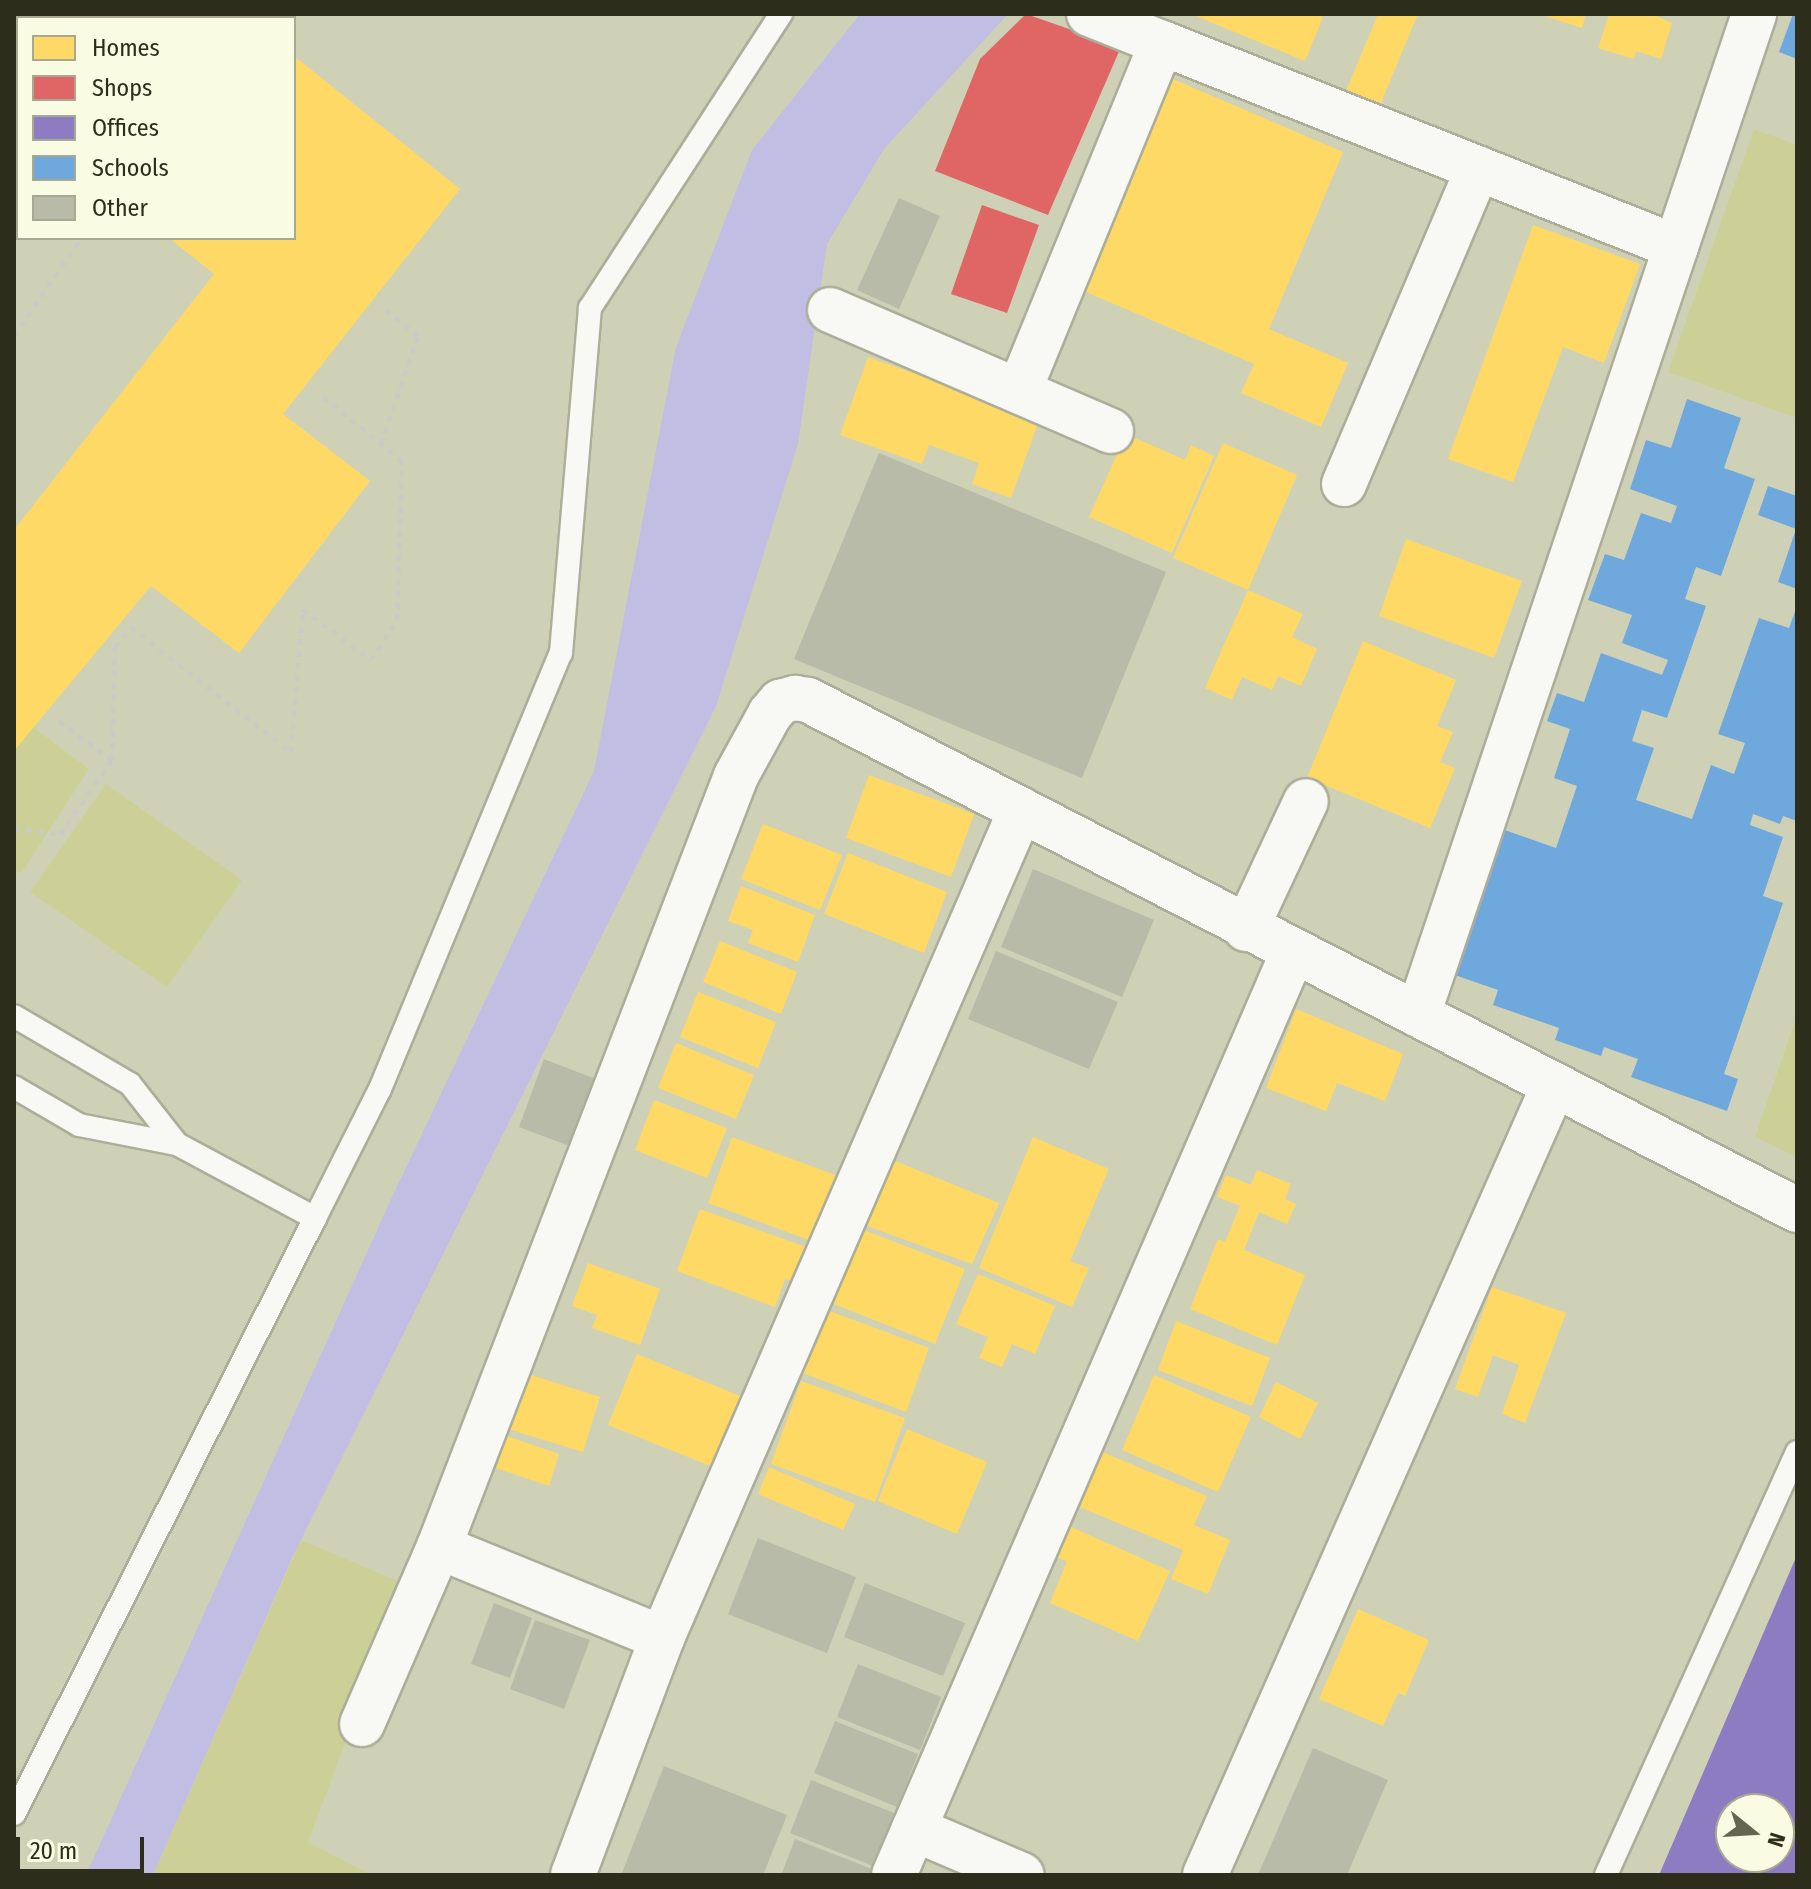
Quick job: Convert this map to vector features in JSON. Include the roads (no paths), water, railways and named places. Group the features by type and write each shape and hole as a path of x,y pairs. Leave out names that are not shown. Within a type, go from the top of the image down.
{"street":[{"path":"1089,14 1676,247"},
{"path":"1418,1015 1754,14"},
{"path":"1019,391 1162,43"},
{"path":"1344,484 1478,168"},
{"path":"830,310 1111,431"},
{"path":"362,1724 439,1547 736,776 770,714 780,702 795,698 808,700 1246,929 1797,1210"},
{"path":"1246,929 1306,801"},
{"path":"573,1875 662,1638 1021,809"},
{"path":"894,1875 1293,952"},
{"path":"1206,1875 1554,1085"},
{"path":"439,1547 662,1638"},
{"path":"914,1829 1022,1875"}],"lane":[{"path":"14,1814 380,1089 561,653 590,308 781,14"},
{"path":"14,1016 130,1084 177,1144"},
{"path":"14,1087 79,1125 177,1144 315,1218"},
{"path":"1606,1875 1797,1452"}]}
